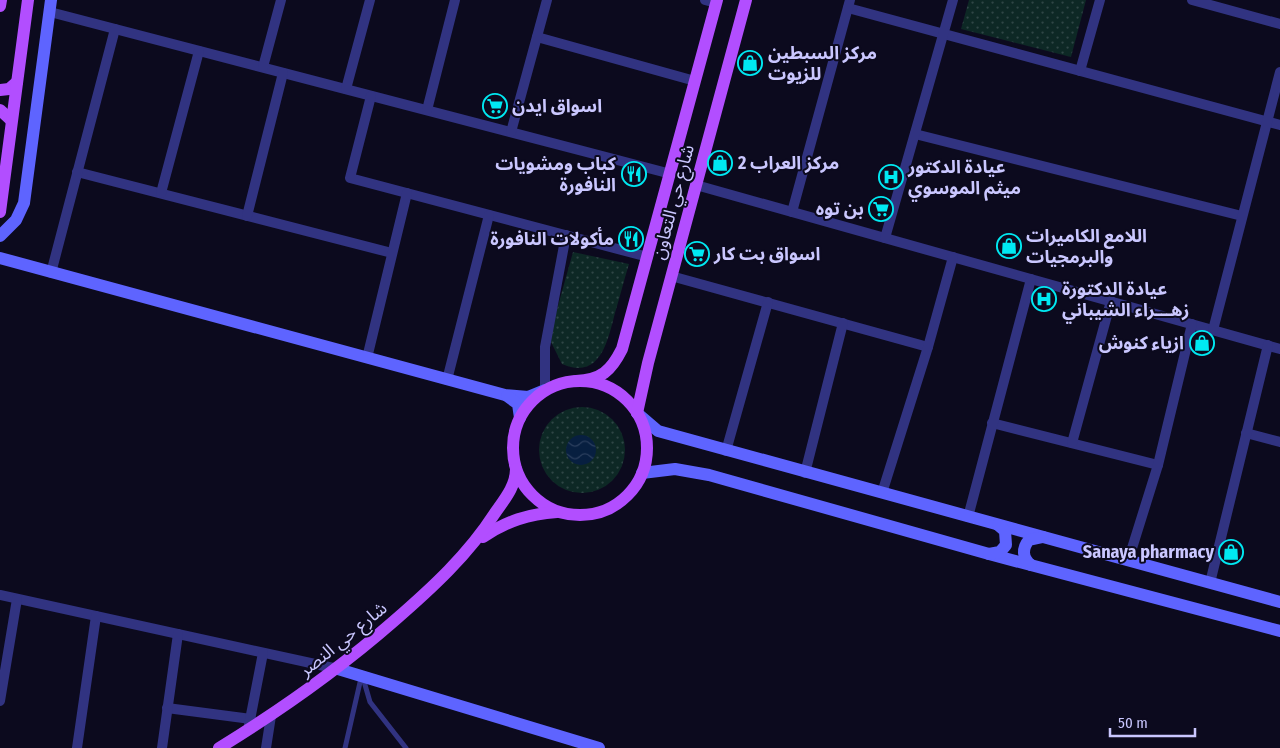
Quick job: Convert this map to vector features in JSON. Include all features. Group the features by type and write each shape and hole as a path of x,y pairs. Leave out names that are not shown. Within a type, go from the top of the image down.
{"main road":[{"path":"0,6 1,0"},
{"path":"0,212 28,0"},
{"name":"شارع حي التعاون","path":"637,413 648,363 746,0"},
{"name":"شارع حي التعاون","path":"576,381 602,377 618,358 629,331 696,81 713,1"},
{"path":"0,236 16,220 24,203 50,6"},
{"path":"0,90 9,89 17,82"},
{"path":"0,110 11,120"},
{"path":"0,258 505,395 528,396 560,384 576,381 590,382 611,389 628,402 637,413 658,431 1280,602"},
{"path":"520,418 528,405 545,390"},
{"path":"505,395 516,401 520,408 520,418 512,447 516,469 526,488 533,496 560,512"},
{"path":"477,542 512,520 535,514 560,512 576,515 593,513 608,508 622,500 634,488 646,461 643,424 637,413"},
{"path":"477,542 509,493 516,469"},
{"path":"642,473 675,469 709,475 1030,565 1280,631"},
{"path":"990,554 1000,552 1006,545 1005,531 998,525"},
{"path":"1030,565 1024,558 1024,548 1030,540 1043,537"},
{"name":"شارع حي النصر","path":"219,748 250,725 271,716 338,669 430,590 477,542"},
{"path":"338,669 600,748"}],"street":[{"path":"263,67 281,0"},
{"path":"346,89 370,0"},
{"path":"427,110 455,0"},
{"path":"511,132 547,0"},
{"path":"885,238 954,0"},
{"path":"1080,71 1100,0"},
{"path":"1192,0 1280,24"},
{"path":"792,212 849,4 944,34 1280,125"},
{"path":"50,6 115,29 671,174"},
{"path":"50,273 115,29"},
{"path":"537,37 696,81"},
{"path":"161,194 199,51"},
{"path":"1213,330 1280,72"},
{"path":"247,216 283,73"},
{"path":"371,96 350,178 648,257"},
{"path":"915,134 1242,216"},
{"path":"77,172 392,253"},
{"path":"696,185 1280,349"},
{"path":"367,358 406,193"},
{"path":"447,380 489,215"},
{"path":"545,390 545,347 566,235"},
{"path":"882,494 928,347 953,257"},
{"path":"671,276 928,347"},
{"path":"968,517 1031,279"},
{"path":"1072,443 1111,301"},
{"path":"726,451 768,302"},
{"path":"805,472 843,324"},
{"path":"1128,561 1158,465 1192,324"},
{"path":"1210,583 1268,345"},
{"path":"992,423 1158,465"},
{"path":"1246,433 1280,442"},
{"path":"0,595 338,669"},
{"path":"0,701 17,599"},
{"path":"80,748 96,616"},
{"path":"162,748 178,634"},
{"path":"167,708 250,725 264,653"},
{"path":"266,748 271,716"}],"lane":[{"path":"345,748 362,675"},
{"path":"362,675 370,702 406,748"}],"green space":[{"path":"969,0 1086,0 1071,57 961,29"},
{"path":"573,252 629,264 609,334 600,355 586,367 575,368 562,364 549,338"},
{"path":"574,407 590,407 599,410 613,419 622,433 625,450 622,467 613,481 599,490 590,493 574,493 558,486 546,474 539,458 539,442 546,426 558,414"}],"water":[{"path":"581,435 592,439 596,450 592,461 581,465 570,461 566,450 570,439"}],"place":[{"name":"مركز السبطين للزيوت","path":"750,63"},
{"name":"اسواق ايدن","path":"495,106"},
{"name":"مركز العراب 2","path":"720,163"},
{"name":"كباب ومشويات النافورة","path":"634,174"},
{"name":"عيادة الدكتور ميثم الموسوي","path":"891,177"},
{"name":"بن توه","path":"881,209"},
{"name":"مأكولات النافورة","path":"631,239"},
{"name":"اللامع الكاميرات والبرمجيات","path":"1009,246"},
{"name":"اسواق بت كار","path":"697,254"},
{"name":"عيادة الدكتورة زهـــراء الشيباني","path":"1044,299"},
{"name":"ازياء كنوش","path":"1202,343"},
{"name":"Sanaya pharmacy","path":"1231,552"}]}
